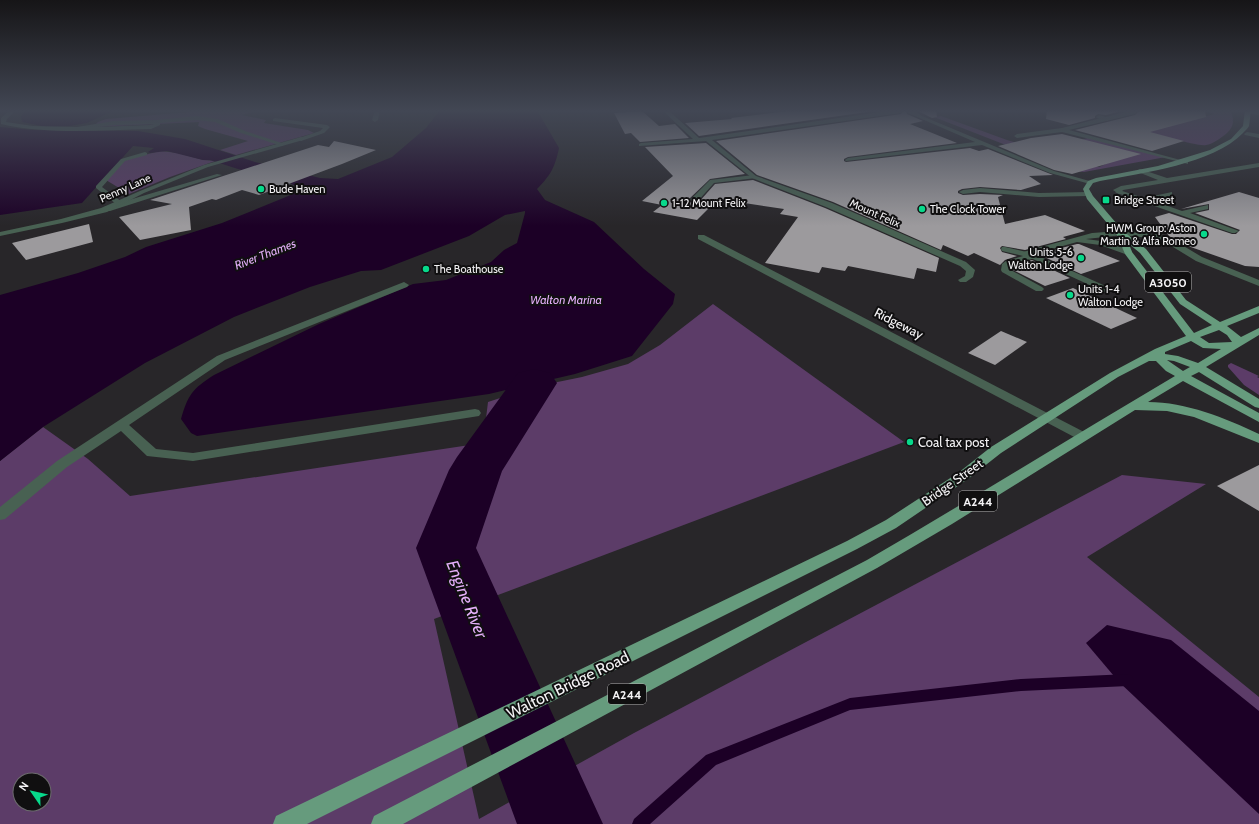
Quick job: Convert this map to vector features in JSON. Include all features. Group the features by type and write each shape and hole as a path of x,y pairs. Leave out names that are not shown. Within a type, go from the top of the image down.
{"main road":[{"path":"1088,194 1086,189 1090,182 1107,177 1186,163 1228,148"},
{"name":"A3050","path":"1088,194 1120,233 1143,251 1183,302 1231,333 1236,339 1236,345 1219,347 1208,346 1192,337 1128,252 1120,233"},
{"path":"1159,354 1192,337 1259,309"},
{"name":"A244","path":"382,824 872,564 947,520 1082,436 1259,331"},
{"path":"1159,354 1178,359 1198,368 1259,404"},
{"path":"1159,354 1165,366 1182,377 1259,418"},
{"name":"Bridge Street","path":"852,545 891,524 963,476 996,450 1114,375 1145,358 1159,354"},
{"path":"1132,406 1156,406 1194,413 1238,429 1259,439"},
{"name":"Walton Bridge Road","path":"284,824 852,545"}],"street":[{"name":"Penny Lane","path":"0,234 62,221 104,210 118,202 206,166 267,148"},
{"path":"719,148 754,177"},
{"path":"848,160 930,148"},
{"path":"998,148 1052,172 1090,182"},
{"path":"1131,148 1186,163"},
{"path":"118,202 98,187 123,160 145,154"},
{"path":"1235,231 1119,192 1117,190 1121,188 1259,165"},
{"path":"1140,171 1168,181"},
{"path":"104,210 219,175"},
{"path":"694,200 712,181 754,177"},
{"name":"Mount Felix","path":"754,177 829,205 963,264 971,270 970,277 963,280"},
{"path":"963,192 1001,190 1040,195 1088,194"},
{"path":"1143,200 1168,194"},
{"path":"1183,213 1205,207"},
{"path":"1040,289 1005,270 1005,266 1029,255 1071,241 1092,235 1120,233 1162,237 1199,259 1259,283"},
{"name":"Ridgeway","path":"701,237 1082,436"},
{"path":"1071,241 1101,243 1128,252"},
{"path":"1005,248 1029,255 1107,290"},
{"path":"0,514 62,464 221,358 404,285"},
{"path":"122,425 152,453 193,457 475,413"}],"shaded area":[{"path":"225,148 259,148 236,155 220,150"},
{"path":"1015,148 1036,148 1099,167 1108,163 1056,148 1134,148 1166,157 1084,172 1070,170"},
{"path":"160,151 178,153 203,160 215,161 129,194 106,180 125,160"},
{"path":"713,304 904,442 434,619 479,819 634,733 1122,475 1206,484 1087,557 1259,697 1259,824 0,824 0,461 43,427 88,459 130,496 483,443 488,402 533,387 582,377 628,364 660,345"},
{"path":"1231,363 1259,376 1257,377 1259,378 1259,395 1244,385 1228,367"}],"water":[{"path":"0,148 131,148 82,203 0,215"},
{"path":"153,148 214,148 255,162 320,178 338,179 392,157 402,148 559,148 552,170 537,189 545,200 594,222 644,269 675,294 673,304 632,356 575,374 489,394 197,436 191,433 181,419 186,404 192,393 201,384 214,375 319,324 413,284 446,280 491,262 504,250 517,243 525,211 505,215 469,236 381,270 361,271 310,287 234,317 145,363 43,427 0,461 0,295 78,273 125,257 146,247 222,223 303,190 290,183 210,160 203,160 167,151 148,152"},
{"path":"1107,625 1171,640 1259,711 1259,814 1119,682 1086,643"}],"building":[{"path":"307,148 369,148 376,150 259,195 242,190 216,200 212,199 189,207 191,230 140,240 119,217 172,204 150,200"},
{"path":"646,148 713,148 745,174 710,179 689,199 689,201 694,204 698,203 715,184 753,180 825,208 939,258 936,272 917,268 914,279 848,266 845,271 822,267 819,273 765,263 798,217 780,214 784,209 718,199 697,220 653,212 662,205 642,201 673,176"},
{"path":"725,148 915,148 848,157 844,159 846,162 966,148 979,151 988,149 1053,175 1029,176 1041,184 1021,190 980,187 962,189 958,191 958,193 963,195 1003,195 998,197 1005,224 1045,215 1085,231 1063,237 1066,239 1025,250 1002,246 1000,248 1002,252 1017,256 1005,260 1000,265 974,253 968,256 943,245 941,250 833,202 757,175"},
{"path":"1004,148 1119,148 1141,154 1072,174 1054,170"},
{"path":"1143,148 1160,148 1152,151"},
{"path":"1239,192 1259,198 1259,267 1245,266 1185,245 1169,236 1155,217 1169,213 1236,234 1240,230 1195,213 1209,210 1209,204 1181,209"},
{"path":"89,224 93,242 26,260 12,243"},
{"name":"Units 5-6 Walton Lodge","path":"1077,244 1120,261 1081,274 1038,254"},
{"path":"1032,260 1070,278 1045,286 1011,269 1013,266"},
{"path":"1073,288 1137,318 1111,329 1046,298"},
{"path":"1001,331 1027,342 995,365 968,353"},
{"path":"1259,465 1259,511 1217,486"}],"waterway":[{"name":"Engine River","path":"534,383 476,470 446,548 560,824"},
{"path":"639,824 711,760 850,704 1021,685 1128,680"}],"place":[{"name":"Bude Haven","path":"261,189"},
{"name":"Bridge Street","path":"1106,200"},
{"name":"1-12 Mount Felix","path":"664,203"},
{"name":"The Clock Tower","path":"922,209"},
{"name":"HWM Group: Aston Martin & Alfa Romeo","path":"1204,234"},
{"name":"Units 5-6 Walton Lodge","path":"1081,258"},
{"name":"The Boathouse","path":"426,269"},
{"name":"Units 1-4 Walton Lodge","path":"1070,295"},
{"name":"Coal tax post","path":"910,442"}],"water label":[{"name":"River Thames","path":"265,254"},
{"name":"Walton Marina","path":"566,299"}]}
